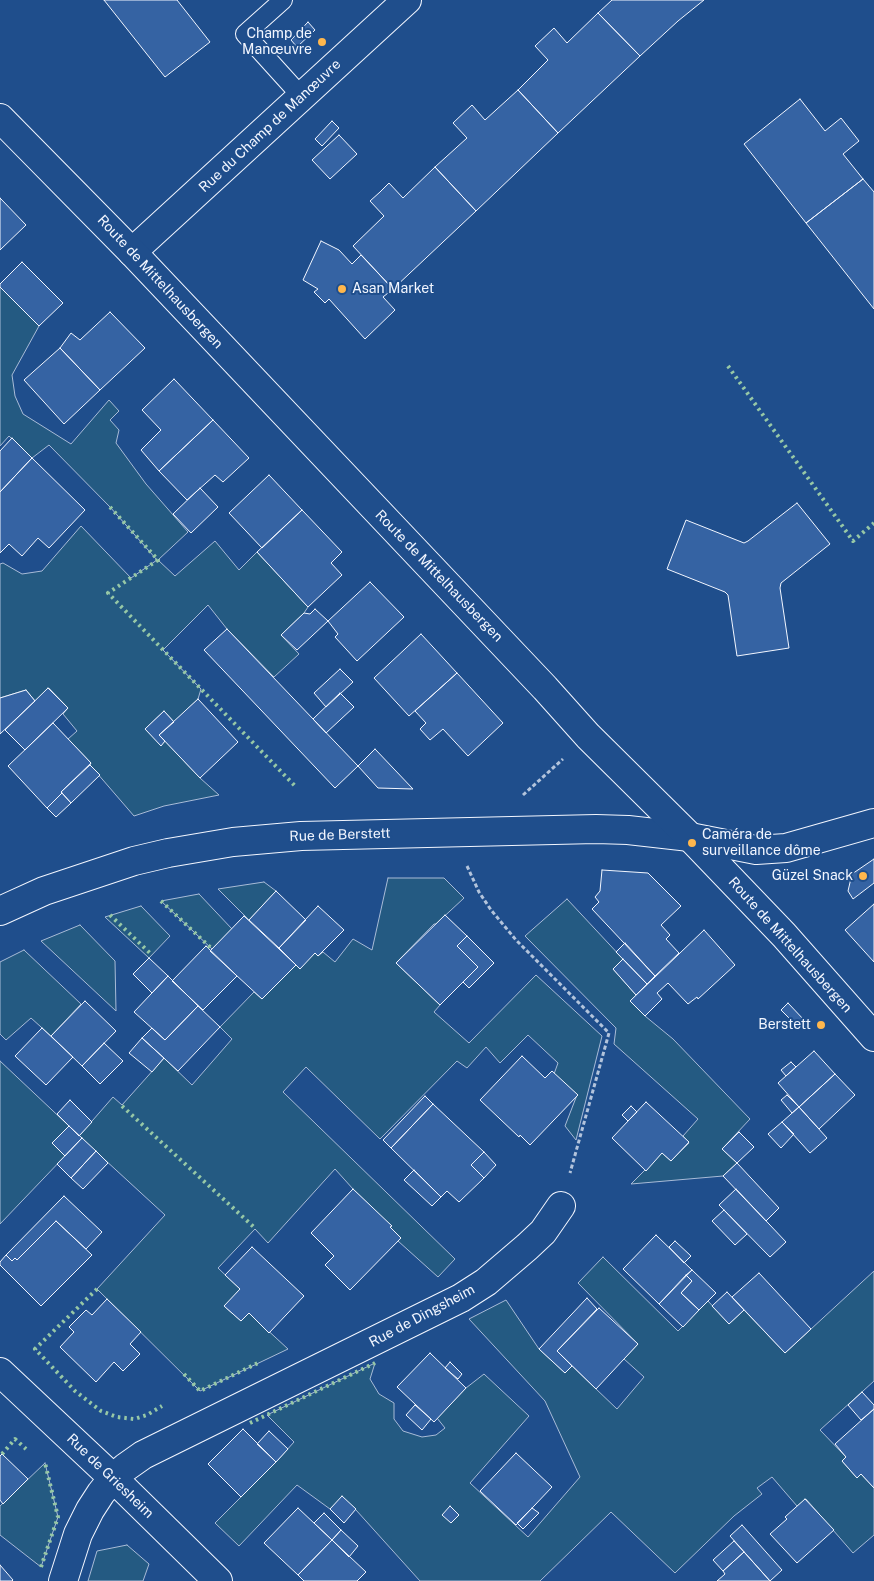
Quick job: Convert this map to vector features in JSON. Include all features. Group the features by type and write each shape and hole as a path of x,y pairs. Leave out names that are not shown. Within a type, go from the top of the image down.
{"street":[{"name":"Rue du Champ de Manœuvre","path":"132,252 407,0"},
{"name":"Route de Mittelhausbergen","path":"0,118 132,252 545,688 588,736 690,836 784,935 874,1037"},
{"name":"Rue de Berstett","path":"0,911 44,891 134,861 198,847 240,841 302,836 612,830 690,836 756,850 786,848 874,823"},
{"name":"Rue de Dingsheim","path":"62,1581 78,1534 90,1510 101,1492 126,1467 143,1455 461,1298 486,1282 527,1248 543,1232 561,1206"},
{"name":"Rue de Griesheim","path":"0,1372 113,1478 218,1581"}],"lane":[{"path":"283,0 245,34 302,97"}],"path":[{"path":"458,832 468,870 491,910 516,940 609,1032 561,1206"}],"shaded area":[{"path":"0,287 39,326 12,375 15,396 23,414 71,444 109,400 119,411 110,420 119,430 116,443 146,484 188,532 158,560 175,576 215,541 239,570 257,552 308,607 281,635 299,654 274,677 227,629 208,605 163,650 201,689 198,699 174,722 164,711 145,729 161,745 165,741 219,795 164,806 134,816 90,765 91,763 68,739 77,731 63,714 68,708 49,688 35,701 26,690 0,698 0,564 3,563 22,574 42,571 81,526 131,578 157,560 110,507 49,445 32,458 9,436 0,446"},
{"path":"388,878 444,878 464,898 434,924 396,963 440,1005 434,1012 469,1043 536,975 602,1036 576,1140 565,1126 577,1095 554,1074 558,1063 528,1035 500,1063 486,1047 467,1068 457,1061 380,1139 306,1067 283,1092 455,1259 438,1277 398,1241 401,1238 391,1226 335,1169 268,1243 255,1229 218,1268 240,1289 225,1307 241,1321 249,1313 288,1349 200,1391 97,1289 165,1215 79,1136 113,1097 122,1105 164,1058 192,1085 232,1039 220,1027 254,992 262,999 296,965 315,953 318,956 323,952 335,962 353,939 372,950"},
{"path":"264,882 276,891 249,920 218,889"},
{"path":"199,894 232,929 212,949 161,901"},
{"path":"567,899 623,959 613,969 636,995 630,1001 673,1039 750,1119 722,1149 737,1163 723,1176 631,1184 662,1153 671,1161 689,1143 683,1136 698,1119 614,1044 616,1028 525,936"},
{"path":"141,906 170,936 149,958 105,917"},
{"path":"80,925 115,961 116,1011 41,941"},
{"path":"24,950 81,1004 51,1036 31,1018 6,1040 0,1034 0,962"},
{"path":"0,1061 69,1126 52,1143 65,1156 0,1224"},
{"path":"603,1257 678,1331 708,1301 729,1324 744,1310 785,1353 874,1271 874,1381 820,1430 846,1457 842,1461 857,1478 861,1474 874,1488 874,1535 853,1553 806,1499 797,1506 772,1477 757,1488 762,1494 734,1516 675,1573 611,1512 540,1581 420,1581 342,1497 330,1509 297,1485 239,1546 215,1523 294,1442 267,1415 375,1363 370,1379 379,1394 394,1403 394,1419 403,1431 422,1437 436,1435 445,1428 437,1418 466,1388 484,1374 529,1416 470,1483 528,1537 580,1477 545,1401 469,1319 506,1300 539,1349 565,1373 572,1366 617,1409 644,1377 624,1359 638,1344 578,1283"},
{"path":"45,1463 58,1517 41,1567 0,1535 0,1506"},
{"path":"127,1545 149,1564 143,1581 88,1581 97,1551"}],"building":[{"path":"104,0 177,0 210,42 165,77"},
{"path":"612,0 704,0 640,56 598,13"},
{"path":"598,13 640,56 558,133 518,90 548,60 535,46 554,28 567,43"},
{"path":"308,22 315,30 297,47 291,40"},
{"path":"518,90 558,133 476,211 435,167 467,138 453,123 472,105 485,120"},
{"path":"800,99 825,131 841,118 859,141 843,154 863,179 806,223 744,144"},
{"path":"332,121 339,128 322,146 315,139"},
{"path":"339,135 357,154 330,179 312,160"},
{"path":"435,167 476,211 393,289 353,246 384,216 370,201 389,183 403,198"},
{"path":"863,179 874,192 874,309 806,223"},
{"path":"0,198 26,225 0,250"},
{"path":"321,241 339,250 352,264 361,255 393,289 383,297 395,310 365,339 329,299 325,303 314,292 318,289 303,280"},
{"path":"22,262 63,303 39,326 0,287 0,284"},
{"path":"110,312 145,348 100,390 60,348 71,333 80,340"},
{"path":"60,348 100,390 64,424 24,380"},
{"path":"174,379 213,420 159,471 141,450 161,430 142,410"},
{"path":"213,420 249,458 223,482 215,475 187,500 159,471"},
{"path":"12,438 32,458 0,492 0,451"},
{"path":"32,458 85,510 49,548 38,538 22,556 9,544 0,553 0,492"},
{"path":"269,475 302,510 262,548 229,513"},
{"path":"200,488 218,507 191,533 173,514"},
{"path":"797,503 830,544 781,583 780,588 789,648 737,656 728,595 725,592 667,569 686,520 744,543"},
{"path":"302,510 342,552 331,563 342,575 308,607 257,552"},
{"path":"370,582 404,617 357,661 335,637 338,634 328,621"},
{"path":"315,609 328,621 297,650 281,635 304,613 310,614"},
{"path":"227,629 358,766 335,788 204,650"},
{"path":"421,634 457,673 409,716 374,678"},
{"path":"340,669 353,682 326,707 314,693"},
{"path":"457,673 503,723 468,756 443,729 430,740 420,729 426,723 415,711"},
{"path":"48,688 68,708 25,750 5,730"},
{"path":"26,690 35,701 0,734 0,698"},
{"path":"340,693 354,707 326,733 313,719"},
{"path":"198,699 238,742 200,778 159,735"},
{"path":"164,711 174,722 159,735 165,741 161,746 145,729"},
{"path":"53,723 91,763 47,808 8,766"},
{"path":"375,749 413,789 378,788 358,766"},
{"path":"90,765 100,775 71,803 61,792"},
{"path":"62,793 71,803 56,817 47,808"},
{"path":"874,859 874,883 853,899 848,891 852,874"},
{"path":"602,870 648,873 681,906 661,925 670,935 666,939 679,953 655,976 592,909 599,902 595,897 600,891"},
{"path":"276,891 306,920 279,948 249,920"},
{"path":"874,904 874,962 845,930"},
{"path":"318,906 344,930 318,956 315,953 300,969 279,948"},
{"path":"445,915 467,936 457,946 478,967 440,1005 396,963"},
{"path":"244,916 296,965 262,999 210,951"},
{"path":"704,930 735,965 698,999 697,997 688,1004 668,983 657,993 662,999 645,1016 630,1001"},
{"path":"467,936 494,963 469,988 463,982 478,967 457,946"},
{"path":"625,943 655,976 647,984 616,952"},
{"path":"206,946 237,976 203,1010 172,981"},
{"path":"149,958 168,976 152,993 133,974"},
{"path":"623,959 647,984 636,995 613,969"},
{"path":"168,976 198,1006 165,1040 134,1012"},
{"path":"85,1001 116,1031 82,1066 51,1036"},
{"path":"788,1003 805,1021 798,1027 781,1010"},
{"path":"198,1006 220,1027 178,1071 142,1038 152,1028 165,1040"},
{"path":"42,1028 73,1057 46,1085 15,1056"},
{"path":"142,1038 164,1058 152,1072 129,1053"},
{"path":"104,1043 123,1061 100,1084 82,1066"},
{"path":"814,1051 835,1074 799,1107 778,1083"},
{"path":"522,1056 545,1078 552,1071 578,1095 530,1145 480,1100"},
{"path":"791,1062 796,1067 786,1076 781,1070"},
{"path":"835,1074 855,1095 819,1129 799,1107"},
{"path":"787,1095 799,1107 792,1113 781,1100"},
{"path":"425,1096 433,1104 391,1148 383,1140"},
{"path":"70,1100 92,1122 79,1136 57,1114"},
{"path":"646,1102 689,1142 671,1161 662,1153 646,1171 612,1138"},
{"path":"433,1104 484,1152 471,1165 484,1178 459,1202 447,1191 441,1197 391,1148"},
{"path":"631,1106 637,1112 628,1121 622,1115"},
{"path":"799,1107 827,1138 810,1153 782,1122"},
{"path":"782,1122 794,1134 781,1148 768,1134"},
{"path":"69,1126 82,1138 65,1156 52,1143"},
{"path":"739,1132 754,1147 737,1163 722,1149"},
{"path":"82,1138 96,1151 71,1178 57,1164"},
{"path":"96,1151 108,1163 83,1189 71,1178"},
{"path":"484,1152 496,1165 484,1178 471,1165"},
{"path":"737,1163 779,1208 766,1221 723,1176"},
{"path":"414,1170 441,1197 432,1206 404,1180"},
{"path":"353,1189 392,1226 390,1227 401,1238 350,1290 325,1265 334,1256 311,1233"},
{"path":"736,1189 786,1242 770,1257 719,1205"},
{"path":"64,1196 102,1232 86,1249 56,1221 17,1260 15,1258 12,1261 6,1255"},
{"path":"724,1210 747,1234 735,1245 712,1221"},
{"path":"56,1221 92,1255 41,1306 0,1265 0,1262 6,1255 12,1261 15,1258 17,1260"},
{"path":"656,1235 692,1270 659,1304 623,1269"},
{"path":"675,1241 691,1256 684,1263 669,1247"},
{"path":"252,1247 304,1296 269,1333 249,1313 241,1321 224,1306 240,1289 225,1275"},
{"path":"692,1270 716,1293 699,1310 681,1293 692,1281 686,1275"},
{"path":"759,1273 811,1329 785,1353 732,1297"},
{"path":"686,1275 692,1281 681,1293 699,1310 683,1327 659,1304"},
{"path":"727,1292 744,1310 729,1324 712,1306"},
{"path":"587,1298 597,1309 557,1351 572,1366 565,1373 539,1349"},
{"path":"107,1299 141,1332 130,1344 140,1354 123,1371 114,1362 96,1382 60,1347 74,1332 69,1327 86,1310 92,1315"},
{"path":"599,1308 638,1344 596,1389 557,1351"},
{"path":"430,1353 466,1388 434,1422 397,1387"},
{"path":"450,1362 462,1374 458,1379 445,1368"},
{"path":"862,1392 874,1405 874,1409 861,1420 848,1405"},
{"path":"415,1405 431,1419 422,1430 406,1415"},
{"path":"874,1409 874,1488 861,1474 857,1478 842,1461 846,1457 835,1444"},
{"path":"243,1429 276,1462 241,1497 208,1464"},
{"path":"269,1431 288,1449 276,1462 257,1444"},
{"path":"516,1453 552,1487 516,1525 480,1491"},
{"path":"2,1454 28,1479 3,1504 0,1500 0,1456"},
{"path":"342,1496 356,1509 344,1523 330,1509"},
{"path":"805,1499 834,1530 797,1563 770,1534"},
{"path":"450,1506 459,1515 451,1523 442,1515"},
{"path":"298,1508 332,1540 298,1575 264,1543"},
{"path":"532,1508 539,1513 523,1529 517,1523"},
{"path":"324,1513 341,1530 332,1540 314,1523"},
{"path":"742,1525 782,1570 770,1581 730,1536"},
{"path":"341,1530 358,1546 349,1557 332,1540"},
{"path":"332,1540 366,1572 357,1581 304,1581 298,1575"},
{"path":"734,1541 744,1552 723,1571 713,1560"},
{"path":"744,1552 770,1581 717,1581 725,1574 723,1571"},
{"path":"0,1565 13,1580 12,1581 0,1581"}],"hedge":[{"path":"728,366 853,541 874,523"},
{"path":"110,507 158,560 108,593 296,787"},
{"path":"161,901 212,949"},
{"path":"110,915 152,955"},
{"path":"122,1106 256,1229"},
{"path":"97,1289 35,1349 75,1391 101,1411 117,1417 134,1419 147,1415 162,1406"},
{"path":"184,1374 200,1391 258,1363"},
{"path":"250,1423 375,1363"},
{"path":"2,1454 15,1439 26,1449"},
{"path":"41,1567 58,1517 45,1463"}],"place":[{"name":"Champ de Manœuvre","path":"322,42"},
{"name":"Asan Market","path":"342,289"},
{"name":"Caméra de surveillance dôme","path":"692,843"},
{"name":"Güzel Snack","path":"863,876"},
{"name":"Berstett","path":"821,1025"}]}
